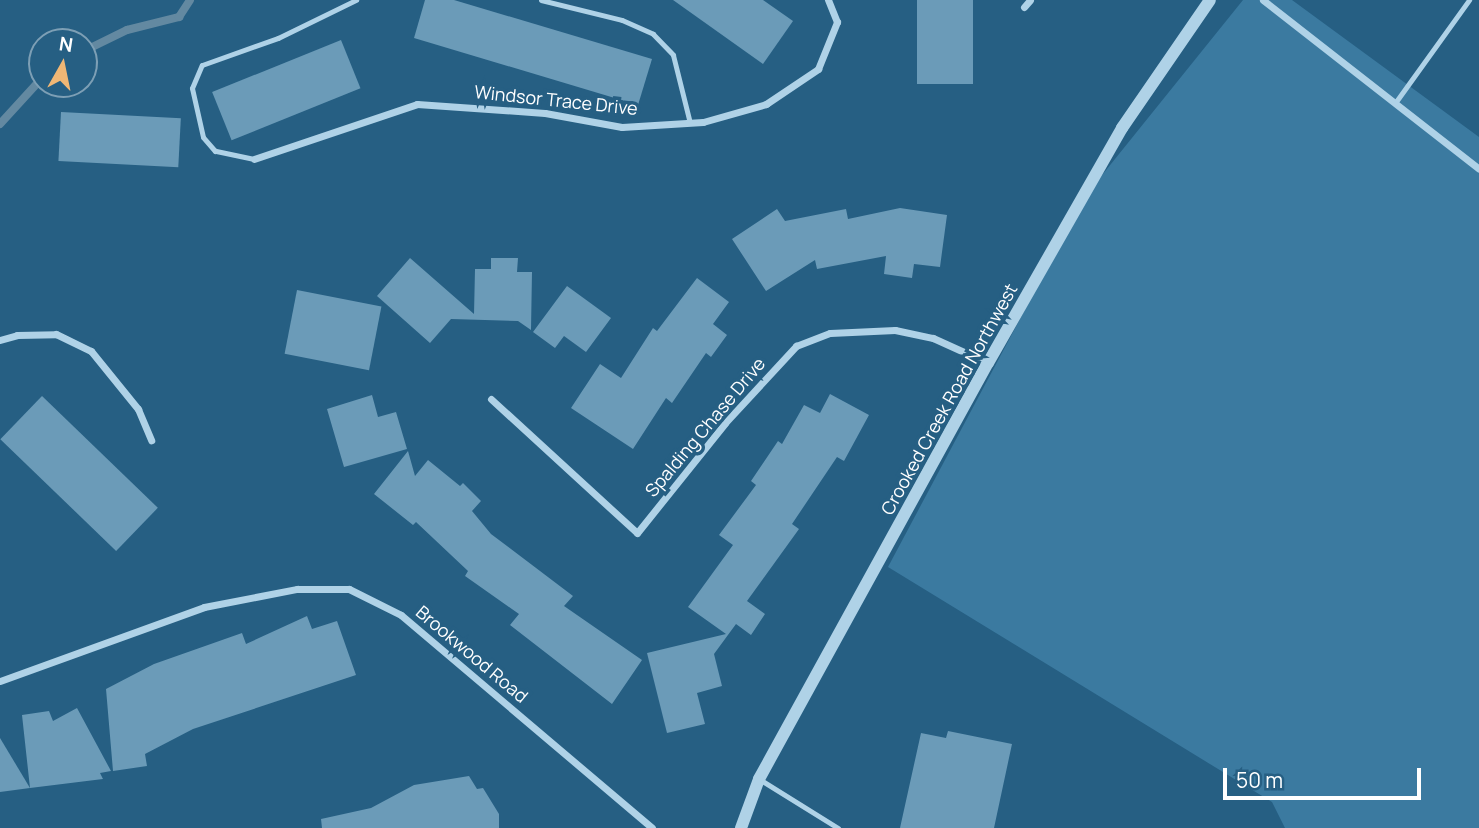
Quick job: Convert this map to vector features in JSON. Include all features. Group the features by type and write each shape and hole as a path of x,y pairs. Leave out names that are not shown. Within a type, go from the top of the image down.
{"street":[{"name":"Windsor Trace Drive","path":"254,159 417,104 545,113 622,127 690,123 766,104 818,69 837,22 828,0"},
{"path":"1024,8 1030,0"},
{"name":"Crooked Creek Road Northwest","path":"741,828 759,779 988,363 1122,128 1210,0"},
{"path":"1263,0 1479,169"},
{"name":"Spalding Chase Drive","path":"491,400 637,533 740,405 796,346 830,333 895,330 933,338 988,363"},
{"path":"0,340 17,335 56,334 91,351 138,409 152,440"},
{"name":"Brookwood Road","path":"0,681 204,607 297,589 349,589 401,615 652,828"}],"lane":[{"path":"254,159 215,151 203,137 192,88 202,65 278,38 356,0"},
{"path":"542,0 622,20 653,33 673,55 690,123"},
{"path":"1395,103 1469,0"},
{"path":"759,779 838,828"}],"shaded area":[{"path":"1243,0 1292,0 1479,137 1479,828 1285,828 1272,802 888,567 1086,195"}],"building":[{"path":"425,0 454,0 652,59 638,105 414,38"},
{"path":"673,0 763,0 793,21 763,64"},
{"path":"917,0 973,0 973,84 917,84"},
{"path":"341,40 360,88 232,140 212,92"},
{"path":"61,112 181,118 178,167 58,161"},
{"path":"900,208 947,215 940,267 914,264 912,278 884,274 886,256 817,269 815,260 766,291 732,239 777,209 785,221 846,209 848,219"},
{"path":"410,258 474,314 475,269 491,269 491,258 518,258 517,272 532,272 531,330 518,321 451,319 430,343 377,296"},
{"path":"697,278 729,302 713,324 727,335 711,357 706,353 672,403 666,398 633,449 571,408 600,364 621,378 653,328 657,331"},
{"path":"567,286 611,318 586,352 564,336 555,348 533,332"},
{"path":"297,290 381,306 369,370 285,354"},
{"path":"830,394 869,415 844,461 837,457 792,524 799,529 747,601 765,614 751,635 736,624 714,654 722,686 697,693 705,724 667,733 647,653 726,634 688,607 733,545 719,535 756,485 751,481 778,441 782,444 804,405 820,413"},
{"path":"372,395 378,417 396,412 407,449 344,467 327,409"},
{"path":"42,396 158,508 116,551 0,439"},
{"path":"408,451 415,476 428,460 460,486 463,483 481,501 472,511 491,534 573,596 564,606 642,660 612,704 510,625 519,614 465,576 468,571 416,522 413,525 374,494"},
{"path":"307,616 312,629 337,621 356,675 193,729 145,754 147,766 113,771 106,689 154,664 242,633 246,644"},
{"path":"77,708 111,771 100,773 103,779 30,788 22,715 49,711 53,721"},
{"path":"948,731 1012,744 994,828 900,828 921,733 946,738"},
{"path":"0,738 30,788 0,792"},
{"path":"469,776 477,789 483,788 499,814 499,828 322,828 321,819 371,808 414,785"}],"waterway":[{"path":"98,44 127,30 179,17 190,0"},
{"path":"0,124 28,93"}]}
